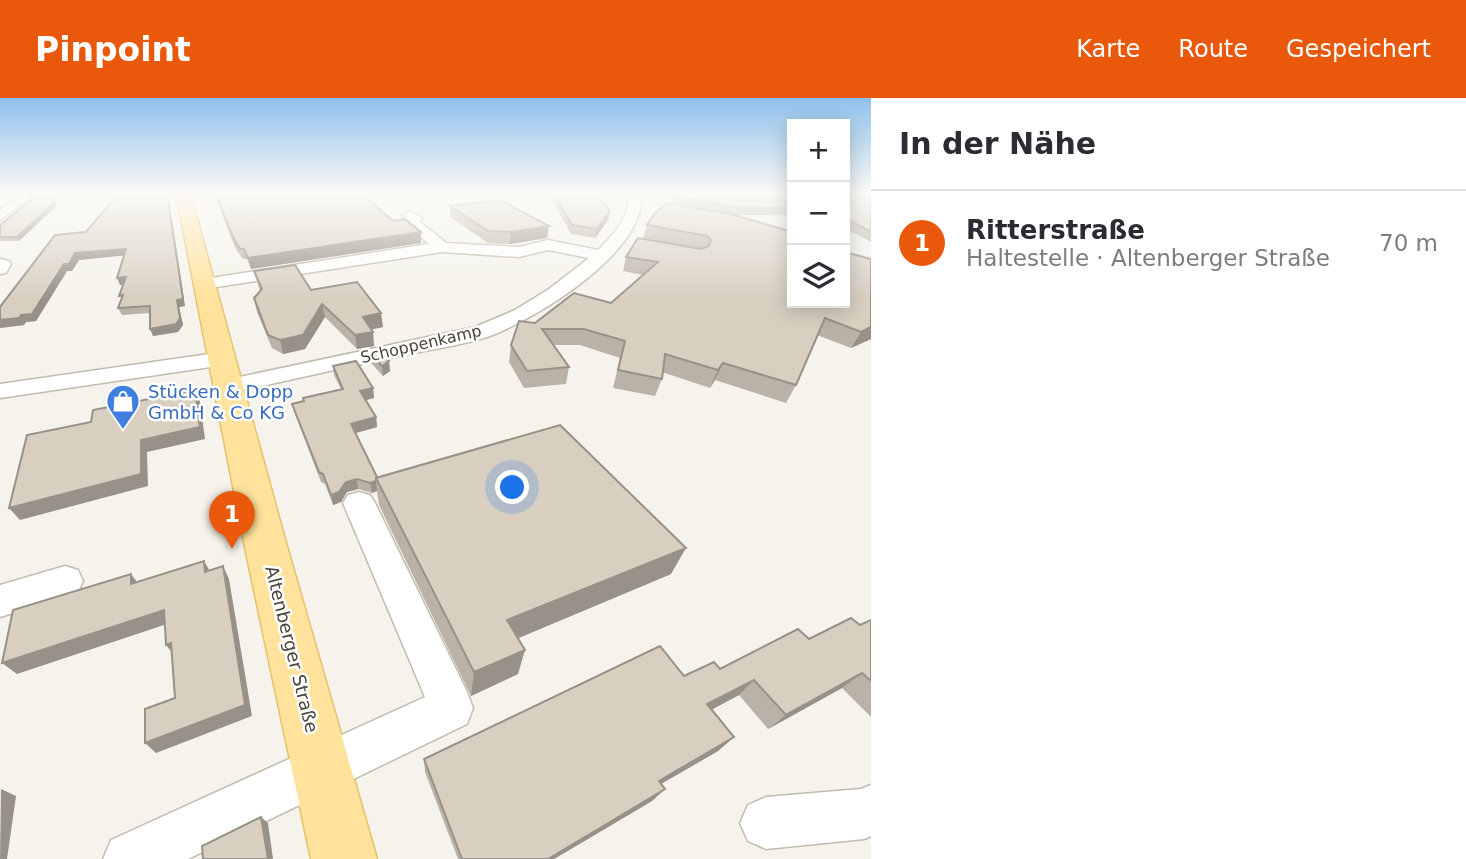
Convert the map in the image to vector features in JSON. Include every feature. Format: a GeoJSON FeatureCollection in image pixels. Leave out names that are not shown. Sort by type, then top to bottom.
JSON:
{"type":"FeatureCollection","features":[{"type":"Feature","properties":{"kind":"main road","name":"Altenberger Straße"},"geometry":{"type":"LineString","coordinates":[[191,229],[265,543],[344,859]]}},
{"type":"Feature","properties":{"kind":"street"},"geometry":{"type":"LineString","coordinates":[[419,229],[442,247]]}},
{"type":"Feature","properties":{"kind":"street","name":"Schoppenkamp"},"geometry":{"type":"LineString","coordinates":[[0,391],[227,373],[481,332],[522,314],[555,293],[615,247],[626,229]]}},
{"type":"Feature","properties":{"kind":"street"},"geometry":{"type":"LineString","coordinates":[[204,284],[442,247],[519,252],[548,245],[615,247]]}},
{"type":"Feature","properties":{"kind":"street"},"geometry":{"type":"LineString","coordinates":[[130,859],[322,766],[451,708],[359,503]]}},
{"type":"Feature","properties":{"kind":"street"},"geometry":{"type":"LineString","coordinates":[[0,601],[65,581]]}},
{"type":"Feature","properties":{"kind":"street"},"geometry":{"type":"LineString","coordinates":[[766,823],[864,814],[871,810]]}},
{"type":"Feature","properties":{"kind":"building"},"geometry":{"type":"Polygon","coordinates":[[[0,229],[26,229],[17,237],[0,237],[0,229]]]}},
{"type":"Feature","properties":{"kind":"building"},"geometry":{"type":"Polygon","coordinates":[[[89,229],[172,229],[183,299],[177,300],[180,318],[176,324],[150,329],[150,306],[118,308],[126,277],[117,278],[126,249],[75,253],[69,264],[64,264],[32,314],[0,320],[0,307],[55,235],[86,232],[89,229]]]}},
{"type":"Feature","properties":{"kind":"building"},"geometry":{"type":"Polygon","coordinates":[[[230,229],[417,229],[421,232],[248,258],[230,229]]]}},
{"type":"Feature","properties":{"kind":"building"},"geometry":{"type":"Polygon","coordinates":[[[484,229],[533,229],[511,232],[484,229]]]}},
{"type":"Feature","properties":{"kind":"building"},"geometry":{"type":"Polygon","coordinates":[[[666,229],[787,231],[787,308],[850,308],[850,253],[871,259],[871,327],[861,332],[825,318],[796,385],[723,363],[718,370],[665,354],[662,379],[618,370],[625,341],[584,329],[542,329],[569,367],[527,371],[511,345],[519,321],[535,323],[574,293],[611,303],[658,262],[626,257],[638,238],[701,249],[709,246],[711,240],[707,236],[666,229]]]}},
{"type":"Feature","properties":{"kind":"building"},"geometry":{"type":"Polygon","coordinates":[[[295,265],[311,290],[357,282],[381,313],[363,317],[373,332],[355,335],[322,304],[303,335],[280,340],[268,335],[254,298],[262,289],[254,271],[295,265]]]}},
{"type":"Feature","properties":{"kind":"building"},"geometry":{"type":"Polygon","coordinates":[[[383,352],[389,361],[382,366],[371,354],[383,352]]]}},
{"type":"Feature","properties":{"kind":"building"},"geometry":{"type":"Polygon","coordinates":[[[356,361],[373,388],[360,391],[376,417],[351,424],[377,477],[376,481],[370,483],[357,479],[346,482],[339,492],[331,495],[292,404],[304,401],[303,398],[343,389],[333,366],[356,361]]]}},
{"type":"Feature","properties":{"kind":"building"},"geometry":{"type":"Polygon","coordinates":[[[195,390],[200,427],[141,440],[141,474],[9,508],[27,435],[91,422],[93,410],[195,390]]]}},
{"type":"Feature","properties":{"kind":"building"},"geometry":{"type":"Polygon","coordinates":[[[560,425],[686,548],[507,620],[525,650],[474,672],[376,478],[560,425]]]}},
{"type":"Feature","properties":{"kind":"building"},"geometry":{"type":"Polygon","coordinates":[[[204,561],[205,572],[223,566],[245,705],[145,743],[145,709],[175,698],[171,643],[166,645],[164,610],[2,663],[13,610],[131,574],[131,584],[204,561]]]}},
{"type":"Feature","properties":{"kind":"building"},"geometry":{"type":"Polygon","coordinates":[[[851,618],[860,625],[871,620],[871,681],[862,673],[786,715],[754,680],[707,704],[734,737],[659,781],[665,789],[548,859],[462,859],[424,759],[660,646],[684,676],[714,662],[720,669],[798,629],[809,639],[851,618]]]}},
{"type":"Feature","properties":{"kind":"building"},"geometry":{"type":"Polygon","coordinates":[[[261,817],[268,859],[203,859],[202,846],[261,817]]]}},
{"type":"Feature","properties":{"kind":"place","name":"Stücken & Dopp GmbH & Co KG"},"geometry":{"type":"Point","coordinates":[123,431]}},
{"type":"Feature","properties":{"kind":"place","name":"Ritterstraße"},"geometry":{"type":"Point","coordinates":[232,549]}}]}
